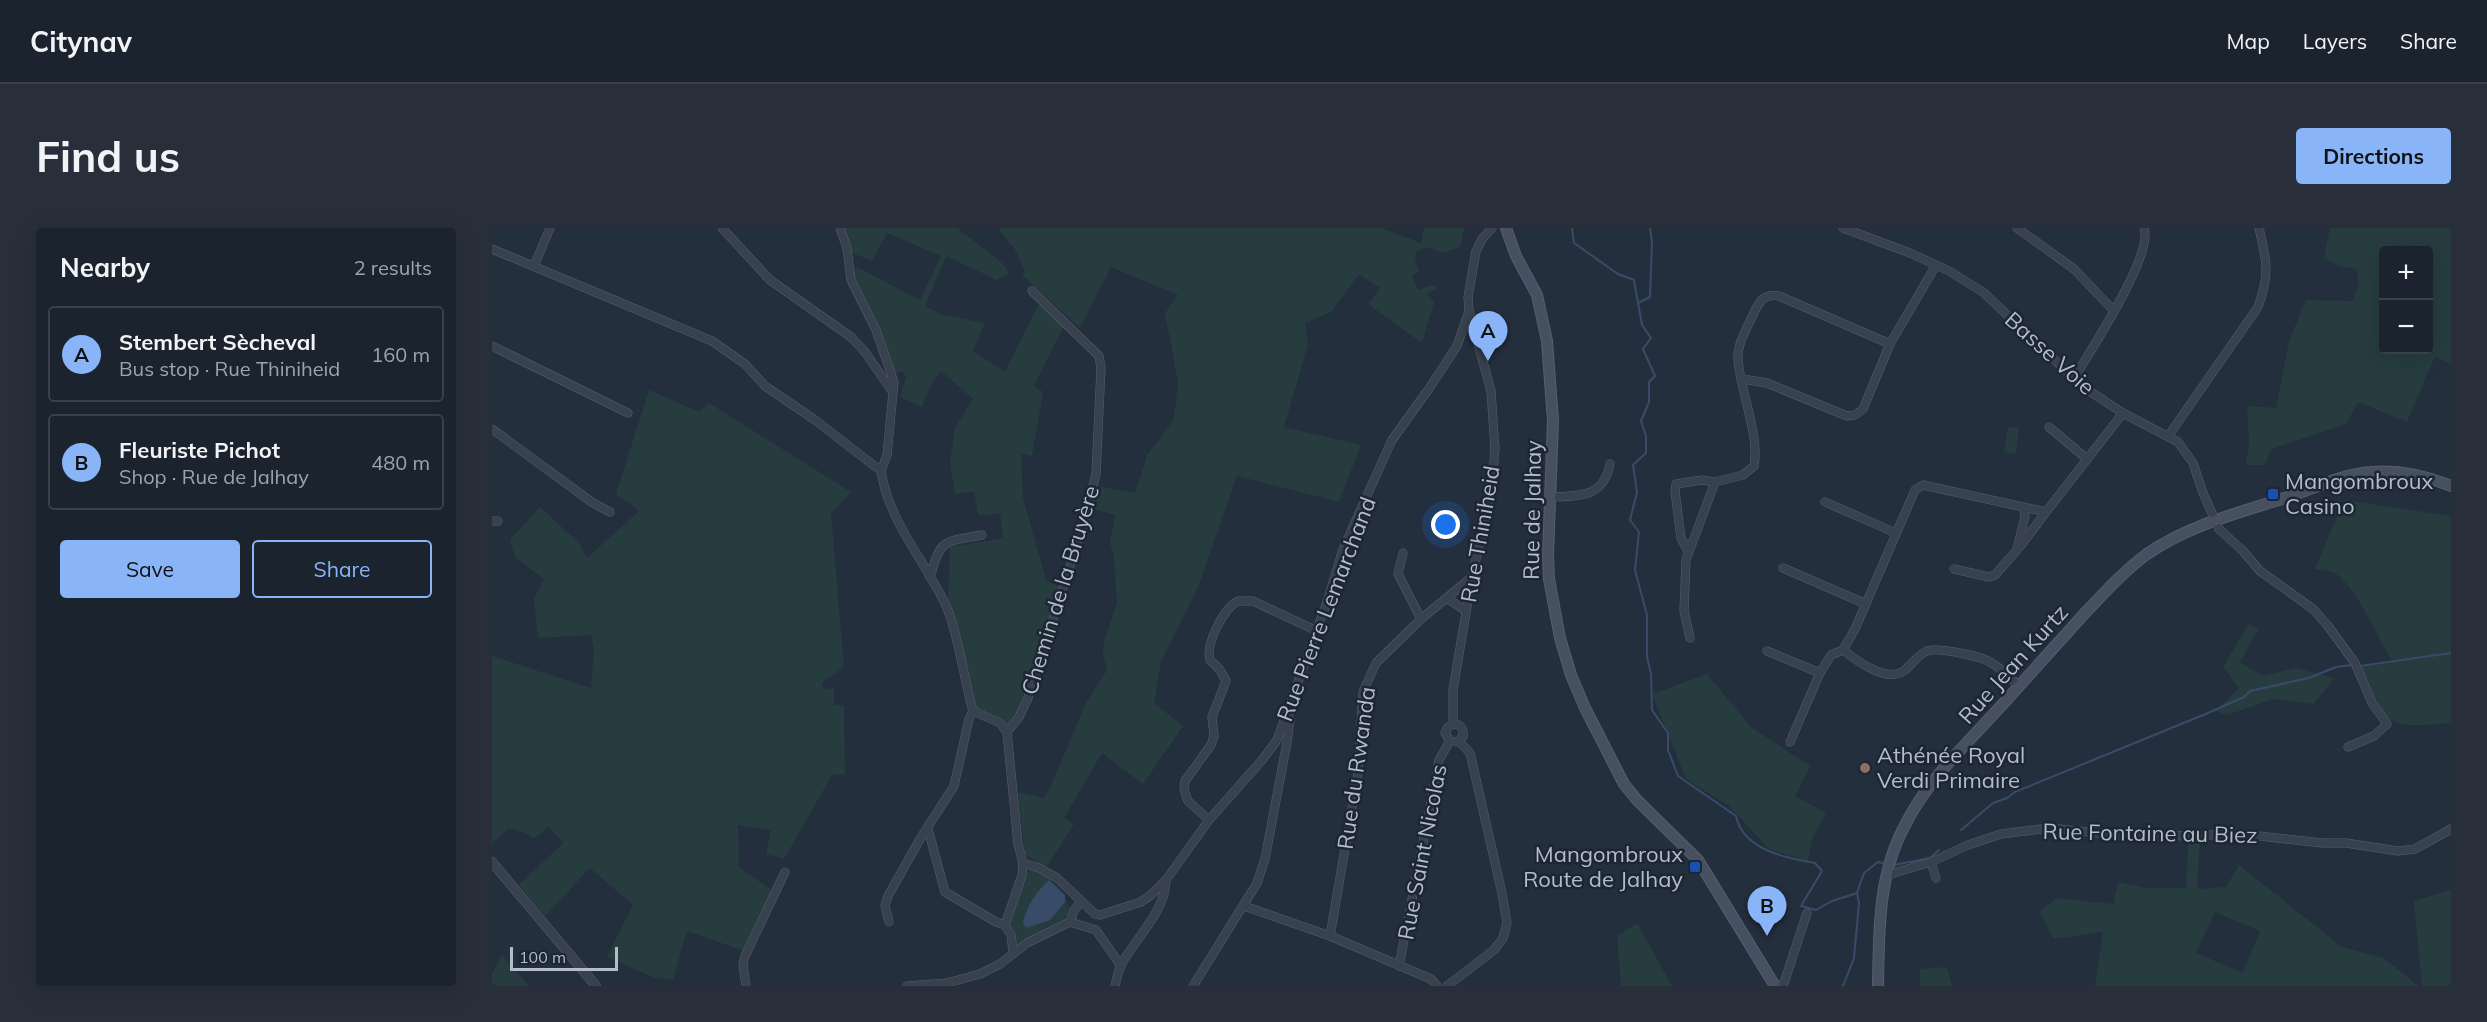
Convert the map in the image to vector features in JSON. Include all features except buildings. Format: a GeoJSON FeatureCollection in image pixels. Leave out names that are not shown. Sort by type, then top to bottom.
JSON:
{"type":"FeatureCollection","features":[{"type":"Feature","properties":{"kind":"main road","name":"Rue de Jalhay"},"geometry":{"type":"LineString","coordinates":[[1506,228],[1516,256],[1537,295],[1544,322],[1552,399],[1552,497],[1548,555],[1553,609],[1564,652],[1585,708],[1624,784],[1651,815],[1698,860],[1775,986]]}},
{"type":"Feature","properties":{"kind":"main road","name":"Rue Jean Kurtz"},"geometry":{"type":"LineString","coordinates":[[1878,986],[1881,899],[1900,834],[1918,803],[1936,778],[2019,686],[2133,565],[2167,543],[2214,522],[2342,477],[2371,472],[2397,472],[2418,475],[2451,486]]}},
{"type":"Feature","properties":{"kind":"street"},"geometry":{"type":"LineString","coordinates":[[534,266],[550,228]]}},
{"type":"Feature","properties":{"kind":"street"},"geometry":{"type":"LineString","coordinates":[[722,228],[770,280],[851,337],[865,352],[892,391]]}},
{"type":"Feature","properties":{"kind":"street"},"geometry":{"type":"LineString","coordinates":[[840,228],[847,248],[851,280],[876,330],[894,382],[887,455],[881,471],[884,489],[895,516],[948,611],[973,711],[969,719],[954,786],[888,896],[885,906],[889,922]]}},
{"type":"Feature","properties":{"kind":"street","name":"Rue Pierre Lemarchand"},"geometry":{"type":"LineString","coordinates":[[1081,902],[1095,914],[1108,913],[1141,902],[1166,880],[1209,820],[1263,759],[1276,740],[1288,714],[1343,549],[1392,440],[1457,346],[1469,311],[1468,297],[1476,251],[1482,239],[1492,228]]}},
{"type":"Feature","properties":{"kind":"street","name":"Basse Voie"},"geometry":{"type":"LineString","coordinates":[[1843,228],[1936,265],[1991,299],[2073,380],[2123,413],[2169,435],[2178,442],[2193,463],[2214,522]]}},
{"type":"Feature","properties":{"kind":"street"},"geometry":{"type":"LineString","coordinates":[[2017,228],[2074,269],[2114,311]]}},
{"type":"Feature","properties":{"kind":"street"},"geometry":{"type":"LineString","coordinates":[[2073,380],[2114,311],[2143,250],[2146,240],[2144,228]]}},
{"type":"Feature","properties":{"kind":"street"},"geometry":{"type":"LineString","coordinates":[[2169,435],[2258,308],[2266,285],[2267,268],[2259,228]]}},
{"type":"Feature","properties":{"kind":"street"},"geometry":{"type":"LineString","coordinates":[[492,249],[636,311],[689,331],[732,353],[765,386],[815,420],[881,471]]}},
{"type":"Feature","properties":{"kind":"street"},"geometry":{"type":"LineString","coordinates":[[1742,379],[1767,383],[1847,416],[1856,415],[1863,409],[1890,344],[1936,265]]}},
{"type":"Feature","properties":{"kind":"street","name":"Chemin de la Bruyère"},"geometry":{"type":"LineString","coordinates":[[1007,732],[1024,708],[1048,642],[1060,594],[1084,519],[1097,464],[1095,447],[1101,368],[1099,356],[1032,291]]}},
{"type":"Feature","properties":{"kind":"street"},"geometry":{"type":"LineString","coordinates":[[1688,551],[1681,538],[1674,491],[1676,484],[1702,480],[1715,482],[1743,475],[1754,466],[1754,446],[1738,358],[1742,340],[1760,299],[1771,294],[1890,344]]}},
{"type":"Feature","properties":{"kind":"street","name":"Rue Thiniheid"},"geometry":{"type":"LineString","coordinates":[[1453,724],[1453,690],[1472,577],[1492,486],[1495,449],[1493,402],[1469,311]]}},
{"type":"Feature","properties":{"kind":"street"},"geometry":{"type":"LineString","coordinates":[[492,346],[628,412]]}},
{"type":"Feature","properties":{"kind":"street"},"geometry":{"type":"LineString","coordinates":[[1954,569],[1989,576],[1995,575],[2123,413]]}},
{"type":"Feature","properties":{"kind":"street"},"geometry":{"type":"LineString","coordinates":[[2049,427],[2087,459]]}},
{"type":"Feature","properties":{"kind":"street"},"geometry":{"type":"LineString","coordinates":[[492,429],[593,503],[610,512]]}},
{"type":"Feature","properties":{"kind":"street"},"geometry":{"type":"LineString","coordinates":[[1552,497],[1580,495],[1598,489],[1605,482],[1610,464]]}},
{"type":"Feature","properties":{"kind":"street"},"geometry":{"type":"LineString","coordinates":[[1690,638],[1684,596],[1684,574],[1688,551],[1715,482]]}},
{"type":"Feature","properties":{"kind":"street"},"geometry":{"type":"LineString","coordinates":[[1790,742],[1820,673],[1831,655],[1843,650],[1866,604],[1915,490],[1923,485],[2046,512]]}},
{"type":"Feature","properties":{"kind":"street"},"geometry":{"type":"LineString","coordinates":[[1826,502],[1896,533]]}},
{"type":"Feature","properties":{"kind":"street"},"geometry":{"type":"LineString","coordinates":[[2017,550],[2025,516],[2024,509]]}},
{"type":"Feature","properties":{"kind":"street"},"geometry":{"type":"LineString","coordinates":[[2214,522],[2260,571],[2313,609],[2355,663],[2372,703],[2387,724],[2374,736],[2348,747]]}},
{"type":"Feature","properties":{"kind":"street"},"geometry":{"type":"LineString","coordinates":[[930,578],[936,553],[944,543],[982,535]]}},
{"type":"Feature","properties":{"kind":"street"},"geometry":{"type":"LineString","coordinates":[[1403,554],[1398,574],[1421,619]]}},
{"type":"Feature","properties":{"kind":"street"},"geometry":{"type":"LineString","coordinates":[[1783,568],[1866,604]]}},
{"type":"Feature","properties":{"kind":"street","name":"Rue du Rwanda"},"geometry":{"type":"LineString","coordinates":[[1330,936],[1359,773],[1363,692],[1376,663],[1421,619],[1472,577]]}},
{"type":"Feature","properties":{"kind":"street"},"geometry":{"type":"LineString","coordinates":[[1447,598],[1466,611]]}},
{"type":"Feature","properties":{"kind":"street"},"geometry":{"type":"LineString","coordinates":[[1209,820],[1188,801],[1184,789],[1185,781],[1211,745],[1214,736],[1212,717],[1226,681],[1220,670],[1210,660],[1209,646],[1227,610],[1238,601],[1253,601],[1317,631]]}},
{"type":"Feature","properties":{"kind":"street"},"geometry":{"type":"LineString","coordinates":[[1843,650],[1856,661],[1877,671],[1895,674],[1903,672],[1927,651],[1936,650],[1983,658],[1993,663],[2019,686]]}},
{"type":"Feature","properties":{"kind":"street"},"geometry":{"type":"LineString","coordinates":[[1767,651],[1820,673]]}},
{"type":"Feature","properties":{"kind":"street"},"geometry":{"type":"LineString","coordinates":[[973,711],[1000,723],[1007,732],[1018,844],[1023,863],[1022,874],[1005,925]]}},
{"type":"Feature","properties":{"kind":"street"},"geometry":{"type":"LineString","coordinates":[[1193,986],[1257,883],[1265,858],[1287,742],[1290,720],[1288,714]]}},
{"type":"Feature","properties":{"kind":"street","name":"Rue Thiniheid"},"geometry":{"type":"LineString","coordinates":[[1447,986],[1494,950],[1503,938],[1507,923],[1470,753],[1460,741],[1463,730],[1459,725],[1453,724],[1446,729],[1446,736],[1450,741]]}},
{"type":"Feature","properties":{"kind":"street"},"geometry":{"type":"LineString","coordinates":[[1450,741],[1460,741]]}},
{"type":"Feature","properties":{"kind":"street","name":"Rue Saint Nicolas"},"geometry":{"type":"LineString","coordinates":[[1399,966],[1439,760],[1450,741]]}},
{"type":"Feature","properties":{"kind":"street","name":"Rue Fontaine au Biez"},"geometry":{"type":"LineString","coordinates":[[1887,875],[1931,862],[1968,845],[2001,834],[2049,828],[2139,837],[2241,834],[2322,843],[2346,843],[2398,851],[2415,849],[2451,829]]}},
{"type":"Feature","properties":{"kind":"street"},"geometry":{"type":"LineString","coordinates":[[928,829],[942,888],[951,896],[1005,925],[1011,935],[1013,952]]}},
{"type":"Feature","properties":{"kind":"street"},"geometry":{"type":"LineString","coordinates":[[492,862],[596,986]]}},
{"type":"Feature","properties":{"kind":"street"},"geometry":{"type":"LineString","coordinates":[[1931,862],[1936,878]]}},
{"type":"Feature","properties":{"kind":"street"},"geometry":{"type":"LineString","coordinates":[[1023,863],[1039,868],[1057,878],[1081,902],[1074,910],[1070,922]]}},
{"type":"Feature","properties":{"kind":"street"},"geometry":{"type":"LineString","coordinates":[[746,986],[743,964],[745,956],[784,872]]}},
{"type":"Feature","properties":{"kind":"street"},"geometry":{"type":"LineString","coordinates":[[1115,986],[1120,966],[1160,905],[1166,889],[1166,880]]}},
{"type":"Feature","properties":{"kind":"street"},"geometry":{"type":"LineString","coordinates":[[1244,906],[1330,936],[1431,979],[1437,986]]}},
{"type":"Feature","properties":{"kind":"street"},"geometry":{"type":"LineString","coordinates":[[1781,986],[1784,983],[1807,914]]}},
{"type":"Feature","properties":{"kind":"street"},"geometry":{"type":"LineString","coordinates":[[907,986],[949,984],[980,974],[1000,964],[1027,943],[1070,922],[1096,930],[1120,966]]}},
{"type":"Feature","properties":{"kind":"green space"},"geometry":{"type":"Polygon","coordinates":[[[844,228],[957,228],[1002,263],[1009,273],[997,280],[946,256],[925,306],[943,315],[985,323],[973,351],[1005,372],[1039,304],[1064,326],[1034,386],[1043,392],[1032,456],[1021,453],[1023,498],[1046,580],[1061,588],[1027,697],[1009,725],[975,709],[948,602],[950,547],[1003,538],[1000,514],[978,515],[974,491],[955,494],[950,463],[955,427],[973,399],[941,371],[932,383],[922,407],[900,397],[906,377],[903,371],[894,374],[854,276],[853,269],[857,267],[920,300],[941,256],[887,233],[872,261],[850,252],[844,228]]]}},
{"type":"Feature","properties":{"kind":"green space"},"geometry":{"type":"Polygon","coordinates":[[[998,228],[1381,228],[1421,243],[1424,228],[1464,228],[1460,247],[1443,253],[1427,247],[1416,252],[1415,258],[1419,272],[1412,275],[1418,290],[1432,285],[1437,288],[1427,295],[1434,302],[1422,343],[1368,304],[1380,288],[1359,274],[1331,312],[1305,323],[1308,344],[1284,427],[1361,445],[1339,502],[1237,476],[1198,587],[1161,661],[1154,703],[1183,726],[1143,784],[1102,753],[1064,818],[1074,824],[1046,868],[1025,854],[1018,792],[1044,798],[1085,705],[1107,670],[1103,654],[1104,641],[1117,603],[1114,555],[1110,543],[1115,515],[1092,508],[1097,486],[1135,493],[1147,455],[1174,419],[1178,382],[1165,313],[1178,295],[1111,267],[1080,328],[1022,275],[1025,272],[1016,251],[998,228]]]}},
{"type":"Feature","properties":{"kind":"green space"},"geometry":{"type":"Polygon","coordinates":[[[2330,228],[2451,228],[2451,364],[2435,357],[2407,422],[2358,402],[2346,424],[2272,449],[2264,465],[2246,465],[2249,444],[2247,406],[2276,408],[2289,341],[2306,300],[2353,301],[2358,285],[2357,269],[2338,266],[2324,258],[2330,228]]]}},
{"type":"Feature","properties":{"kind":"green space"},"geometry":{"type":"Polygon","coordinates":[[[649,390],[699,412],[709,403],[851,492],[831,514],[844,667],[822,683],[823,689],[834,688],[834,705],[844,705],[845,774],[832,775],[784,859],[766,854],[771,830],[738,825],[739,867],[773,891],[744,951],[687,931],[673,979],[655,978],[607,957],[633,905],[590,868],[545,916],[519,885],[563,843],[549,827],[533,839],[526,833],[509,828],[492,843],[492,656],[591,688],[594,649],[591,635],[538,638],[534,599],[544,579],[515,557],[510,540],[540,507],[579,543],[587,558],[639,511],[616,494],[649,390]]]}},
{"type":"Feature","properties":{"kind":"green space"},"geometry":{"type":"Polygon","coordinates":[[[2008,427],[2019,428],[2016,454],[2004,452],[2008,427]]]}},
{"type":"Feature","properties":{"kind":"green space"},"geometry":{"type":"Polygon","coordinates":[[[2344,500],[2451,516],[2451,723],[2413,725],[2400,723],[2390,719],[2382,712],[2375,701],[2360,666],[2393,663],[2363,607],[2349,587],[2336,574],[2315,569],[2344,500]]]}},
{"type":"Feature","properties":{"kind":"green space"},"geometry":{"type":"Polygon","coordinates":[[[2248,625],[2259,628],[2240,662],[2263,676],[2295,668],[2334,678],[2314,704],[2274,699],[2227,715],[2215,711],[2239,688],[2223,667],[2248,625]]]}},
{"type":"Feature","properties":{"kind":"green space"},"geometry":{"type":"Polygon","coordinates":[[[1707,674],[1752,728],[1810,766],[1795,796],[1826,813],[1812,839],[1808,861],[1769,849],[1729,806],[1686,779],[1652,694],[1707,674]]]}},
{"type":"Feature","properties":{"kind":"green space"},"geometry":{"type":"Polygon","coordinates":[[[2200,843],[2197,889],[2226,887],[2239,865],[2342,947],[2384,958],[2418,986],[2095,986],[2103,932],[2054,939],[2039,912],[2057,898],[2113,904],[2118,882],[2146,888],[2186,888],[2188,844],[2200,843]],[[2215,912],[2196,953],[2243,973],[2260,931],[2215,912]]]}},
{"type":"Feature","properties":{"kind":"green space"},"geometry":{"type":"Polygon","coordinates":[[[1031,868],[1055,884],[1064,896],[1069,910],[1065,920],[1057,926],[1015,945],[1009,923],[1026,874],[1031,868]]]}},
{"type":"Feature","properties":{"kind":"green space"},"geometry":{"type":"Polygon","coordinates":[[[2451,890],[2451,986],[2422,986],[2414,901],[2451,890]]]}},
{"type":"Feature","properties":{"kind":"green space"},"geometry":{"type":"Polygon","coordinates":[[[1637,923],[1672,986],[1621,986],[1617,936],[1637,923]]]}},
{"type":"Feature","properties":{"kind":"green space"},"geometry":{"type":"Polygon","coordinates":[[[502,955],[529,986],[492,986],[492,973],[502,955]]]}},
{"type":"Feature","properties":{"kind":"green space"},"geometry":{"type":"Polygon","coordinates":[[[1947,967],[1952,986],[1920,986],[1920,969],[1947,967]]]}},
{"type":"Feature","properties":{"kind":"water"},"geometry":{"type":"Polygon","coordinates":[[[1049,880],[1065,895],[1065,902],[1050,920],[1026,928],[1023,923],[1030,904],[1049,880]]]}},
{"type":"Feature","properties":{"kind":"waterway"},"geometry":{"type":"LineString","coordinates":[[1572,228],[1574,243],[1618,274],[1634,280],[1638,303]]}},
{"type":"Feature","properties":{"kind":"waterway"},"geometry":{"type":"LineString","coordinates":[[1650,228],[1652,242],[1650,297],[1638,303],[1642,325],[1651,338],[1643,349],[1655,376],[1649,382],[1649,402],[1641,421],[1646,436],[1646,453],[1633,465],[1637,492],[1630,520],[1639,532],[1635,570],[1647,615],[1647,657],[1651,674],[1652,710],[1668,733],[1668,750],[1678,776],[1736,816],[1740,828],[1756,844],[1779,855],[1815,863],[1822,871],[1801,906],[1816,910],[1832,901],[1857,893]]}},
{"type":"Feature","properties":{"kind":"waterway"},"geometry":{"type":"LineString","coordinates":[[2360,666],[2451,653]]}},
{"type":"Feature","properties":{"kind":"waterway"},"geometry":{"type":"LineString","coordinates":[[1961,830],[1993,803],[2015,792],[2208,713],[2244,697],[2250,691],[2309,678],[2336,667],[2352,665]]}},
{"type":"Feature","properties":{"kind":"waterway"},"geometry":{"type":"LineString","coordinates":[[1894,865],[1930,858],[1939,850]]}},
{"type":"Feature","properties":{"kind":"waterway"},"geometry":{"type":"LineString","coordinates":[[1843,986],[1854,958],[1859,903],[1857,893],[1864,873],[1878,862],[1883,863]]}},
{"type":"Feature","properties":{"kind":"place","name":"Stembert Sècheval"},"geometry":{"type":"Point","coordinates":[1488,361]}},
{"type":"Feature","properties":{"kind":"place","name":"Mangombroux Casino"},"geometry":{"type":"Point","coordinates":[2273,494]}},
{"type":"Feature","properties":{"kind":"place","name":"Athénée Royal Verdi Primaire"},"geometry":{"type":"Point","coordinates":[1865,768]}},
{"type":"Feature","properties":{"kind":"place","name":"Mangombroux Route de Jalhay"},"geometry":{"type":"Point","coordinates":[1695,867]}},
{"type":"Feature","properties":{"kind":"place","name":"Fleuriste Pichot"},"geometry":{"type":"Point","coordinates":[1767,936]}}]}
